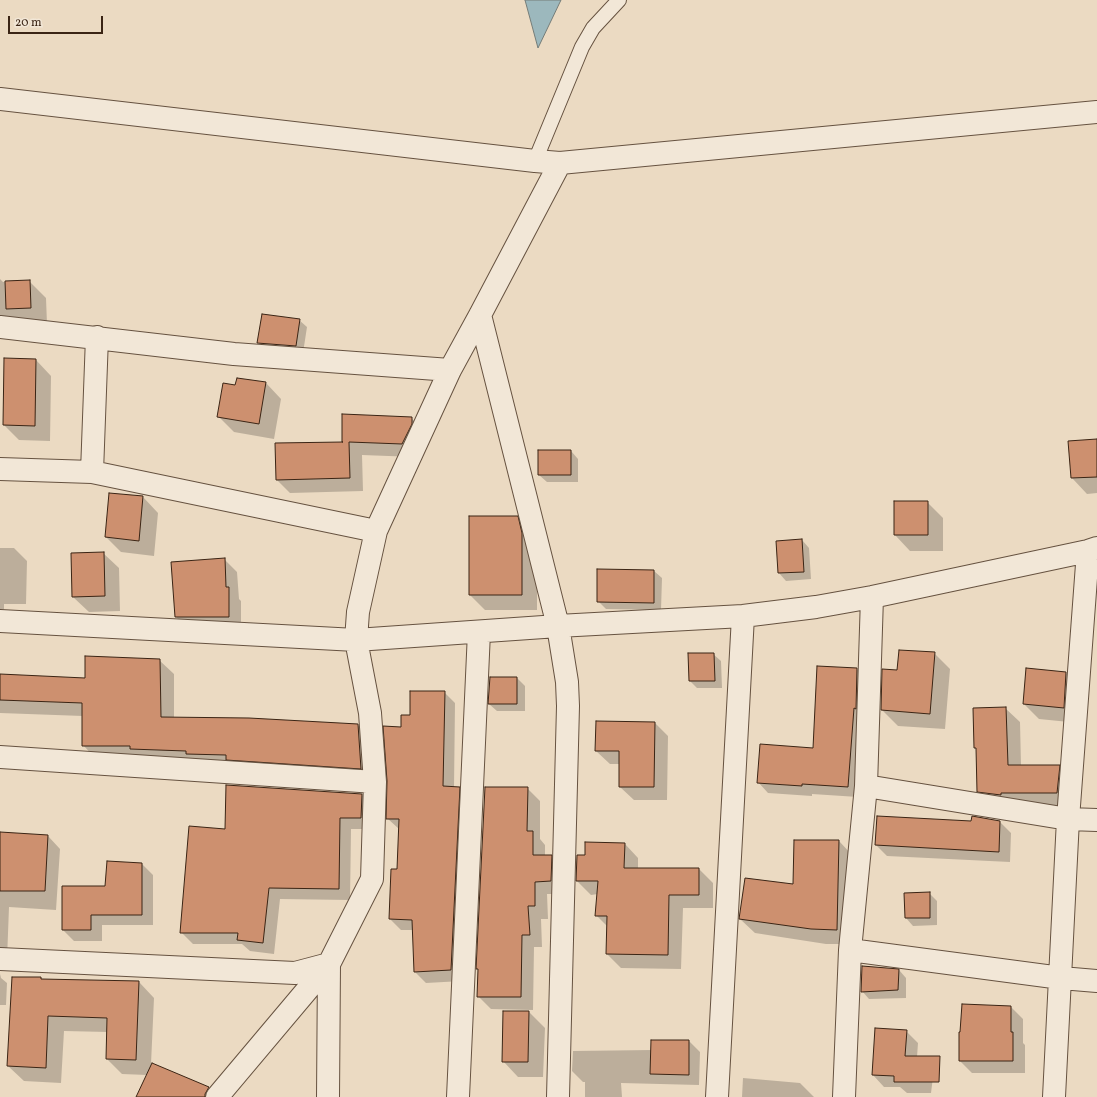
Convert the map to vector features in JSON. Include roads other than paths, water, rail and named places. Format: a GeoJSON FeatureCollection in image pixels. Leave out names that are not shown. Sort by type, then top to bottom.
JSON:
{"type":"FeatureCollection","features":[{"type":"Feature","properties":{"kind":"street"},"geometry":{"type":"LineString","coordinates":[[0,99],[535,162],[560,163],[1097,112]]}},
{"type":"Feature","properties":{"kind":"street"},"geometry":{"type":"LineString","coordinates":[[217,1097],[329,964],[372,879],[375,782],[370,713],[356,640],[358,612],[376,531],[450,370],[560,163]]}},
{"type":"Feature","properties":{"kind":"street"},"geometry":{"type":"LineString","coordinates":[[480,315],[558,626],[567,682],[568,706],[558,1097]]}},
{"type":"Feature","properties":{"kind":"street"},"geometry":{"type":"LineString","coordinates":[[0,327],[234,354],[450,370]]}},
{"type":"Feature","properties":{"kind":"street"},"geometry":{"type":"LineString","coordinates":[[92,472],[97,337]]}},
{"type":"Feature","properties":{"kind":"street"},"geometry":{"type":"LineString","coordinates":[[0,469],[92,472],[376,531]]}},
{"type":"Feature","properties":{"kind":"street"},"geometry":{"type":"LineString","coordinates":[[0,621],[356,640],[558,626],[743,616],[816,607],[872,597],[1092,550],[1068,819],[1054,1097]]}},
{"type":"Feature","properties":{"kind":"street"},"geometry":{"type":"LineString","coordinates":[[844,1097],[850,950],[866,786],[872,597]]}},
{"type":"Feature","properties":{"kind":"street"},"geometry":{"type":"LineString","coordinates":[[717,1097],[743,616]]}},
{"type":"Feature","properties":{"kind":"street"},"geometry":{"type":"LineString","coordinates":[[458,1097],[479,632]]}},
{"type":"Feature","properties":{"kind":"street"},"geometry":{"type":"LineString","coordinates":[[0,757],[375,782]]}},
{"type":"Feature","properties":{"kind":"street"},"geometry":{"type":"LineString","coordinates":[[866,786],[1068,819],[1097,820]]}},
{"type":"Feature","properties":{"kind":"street"},"geometry":{"type":"LineString","coordinates":[[850,950],[1061,978],[1097,981]]}},
{"type":"Feature","properties":{"kind":"street"},"geometry":{"type":"LineString","coordinates":[[0,958],[295,973],[329,964]]}},
{"type":"Feature","properties":{"kind":"street"},"geometry":{"type":"LineString","coordinates":[[328,1097],[329,964]]}},
{"type":"Feature","properties":{"kind":"lane"},"geometry":{"type":"LineString","coordinates":[[535,162],[582,47],[593,28],[619,0]]}},
{"type":"Feature","properties":{"kind":"water"},"geometry":{"type":"Polygon","coordinates":[[[525,0],[561,0],[538,48],[525,0]]]}}]}
